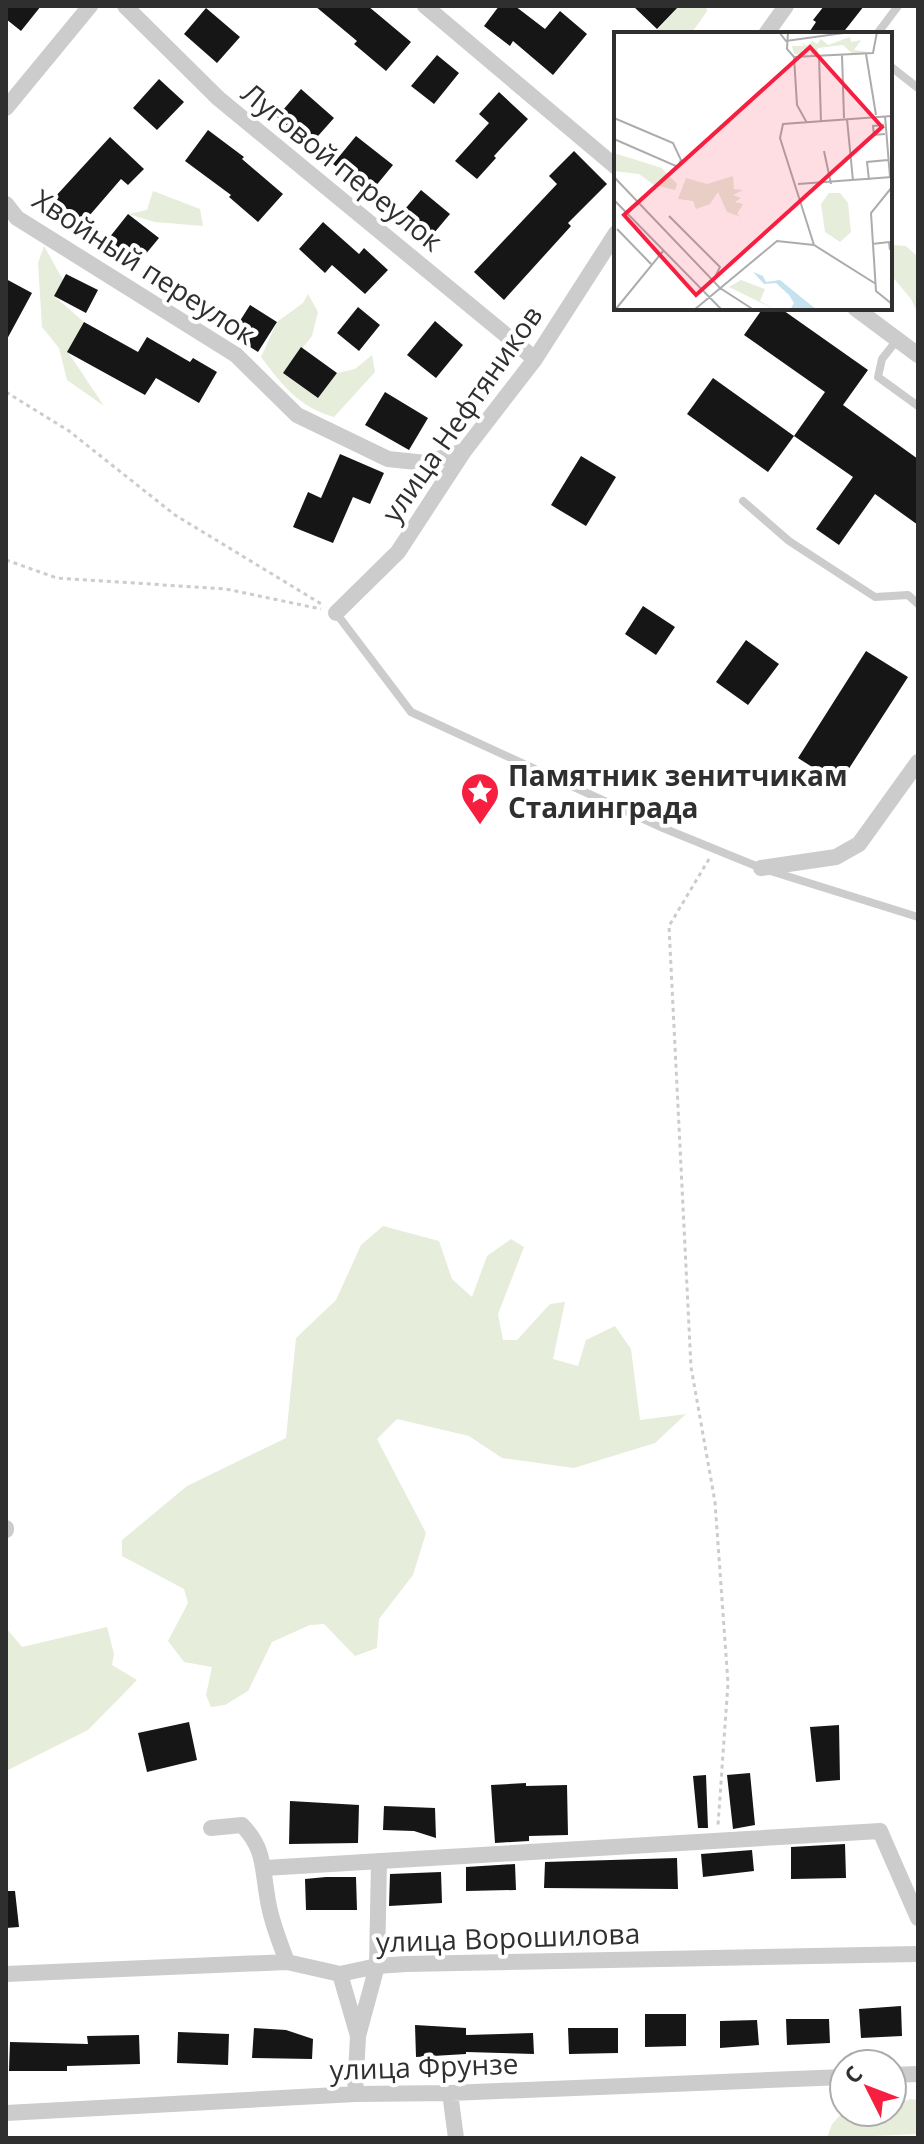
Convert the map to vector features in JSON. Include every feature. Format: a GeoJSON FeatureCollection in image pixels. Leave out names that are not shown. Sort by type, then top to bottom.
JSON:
{"type":"FeatureCollection","features":[{"type":"Feature","properties":{"kind":"street"},"geometry":{"type":"LineString","coordinates":[[6,108],[90,6]]}},
{"type":"Feature","properties":{"kind":"street","name":"Луговой переулок"},"geometry":{"type":"LineString","coordinates":[[125,6],[218,98],[535,359]]}},
{"type":"Feature","properties":{"kind":"street"},"geometry":{"type":"LineString","coordinates":[[425,6],[614,165]]}},
{"type":"Feature","properties":{"kind":"street"},"geometry":{"type":"LineString","coordinates":[[767,32],[786,6]]}},
{"type":"Feature","properties":{"kind":"street","name":"Хвойный переулок"},"geometry":{"type":"LineString","coordinates":[[6,204],[17,218],[236,355],[297,415],[388,459],[426,463],[464,451]]}},
{"type":"Feature","properties":{"kind":"street","name":"улица Нефтяников"},"geometry":{"type":"LineString","coordinates":[[336,613],[398,552],[464,451],[535,359],[614,236]]}},
{"type":"Feature","properties":{"kind":"street"},"geometry":{"type":"LineString","coordinates":[[858,310],[918,355]]}},
{"type":"Feature","properties":{"kind":"street"},"geometry":{"type":"LineString","coordinates":[[761,868],[836,857],[859,844],[918,762]]}},
{"type":"Feature","properties":{"kind":"street"},"geometry":{"type":"LineString","coordinates":[[211,1828],[242,1825],[255,1838],[265,1868],[266,1894],[287,1962]]}},
{"type":"Feature","properties":{"kind":"street"},"geometry":{"type":"LineString","coordinates":[[265,1868],[880,1831],[918,1918]]}},
{"type":"Feature","properties":{"kind":"street"},"geometry":{"type":"LineString","coordinates":[[355,2094],[358,2036],[377,1966],[379,1861]]}},
{"type":"Feature","properties":{"kind":"street","name":"улица Ворошилова"},"geometry":{"type":"LineString","coordinates":[[6,1974],[287,1962],[340,1974],[377,1966],[918,1954]]}},
{"type":"Feature","properties":{"kind":"street"},"geometry":{"type":"LineString","coordinates":[[340,1974],[358,2036]]}},
{"type":"Feature","properties":{"kind":"street","name":"улица Фрунзе"},"geometry":{"type":"LineString","coordinates":[[6,2113],[355,2094],[828,2078]]}},
{"type":"Feature","properties":{"kind":"street"},"geometry":{"type":"LineString","coordinates":[[450,2093],[456,2138]]}},
{"type":"Feature","properties":{"kind":"lane"},"geometry":{"type":"LineString","coordinates":[[878,32],[898,6]]}},
{"type":"Feature","properties":{"kind":"lane"},"geometry":{"type":"LineString","coordinates":[[892,68],[918,88]]}},
{"type":"Feature","properties":{"kind":"lane"},"geometry":{"type":"LineString","coordinates":[[898,339],[882,359],[878,377],[918,406]]}},
{"type":"Feature","properties":{"kind":"lane"},"geometry":{"type":"LineString","coordinates":[[743,501],[789,541],[875,597],[908,595],[918,604]]}},
{"type":"Feature","properties":{"kind":"lane"},"geometry":{"type":"LineString","coordinates":[[336,613],[411,712],[663,828],[761,868],[918,917]]}},
{"type":"Feature","properties":{"kind":"path"},"geometry":{"type":"LineString","coordinates":[[6,392],[69,431],[175,515],[336,613]]}},
{"type":"Feature","properties":{"kind":"path"},"geometry":{"type":"LineString","coordinates":[[6,560],[57,578],[226,589],[336,613]]}},
{"type":"Feature","properties":{"kind":"path"},"geometry":{"type":"LineString","coordinates":[[715,849],[669,926],[691,1367],[715,1502],[728,1683],[717,1841]]}},
{"type":"Feature","properties":{"kind":"green space"},"geometry":{"type":"Polygon","coordinates":[[[679,6],[706,6],[707,11],[692,32],[656,32],[679,6]]]}},
{"type":"Feature","properties":{"kind":"green space"},"geometry":{"type":"Polygon","coordinates":[[[153,191],[200,209],[203,226],[155,222],[128,214],[147,210],[153,191]]]}},
{"type":"Feature","properties":{"kind":"green space"},"geometry":{"type":"Polygon","coordinates":[[[892,240],[894,245],[906,246],[918,257],[918,314],[911,299],[892,276],[892,240]]]}},
{"type":"Feature","properties":{"kind":"green space"},"geometry":{"type":"Polygon","coordinates":[[[44,246],[63,280],[54,296],[84,322],[68,352],[104,406],[67,380],[59,348],[42,327],[38,263],[44,246]]]}},
{"type":"Feature","properties":{"kind":"green space"},"geometry":{"type":"Polygon","coordinates":[[[308,294],[318,312],[312,336],[283,373],[318,398],[337,373],[355,369],[372,355],[375,372],[334,417],[301,401],[261,357],[277,322],[303,303],[308,294]]]}},
{"type":"Feature","properties":{"kind":"green space"},"geometry":{"type":"Polygon","coordinates":[[[383,1226],[439,1241],[452,1279],[472,1297],[487,1256],[511,1239],[524,1247],[498,1314],[503,1340],[517,1340],[550,1304],[565,1302],[553,1359],[578,1366],[586,1340],[615,1326],[631,1349],[640,1420],[686,1414],[655,1443],[574,1468],[502,1458],[469,1436],[397,1419],[377,1439],[426,1533],[413,1575],[379,1619],[377,1648],[355,1656],[324,1624],[310,1625],[272,1642],[248,1691],[225,1705],[211,1707],[206,1695],[212,1667],[184,1662],[168,1641],[188,1603],[184,1589],[122,1556],[122,1540],[187,1486],[286,1438],[296,1338],[336,1300],[361,1245],[383,1226]]]}},
{"type":"Feature","properties":{"kind":"green space"},"geometry":{"type":"Polygon","coordinates":[[[107,1627],[114,1654],[112,1665],[137,1680],[88,1730],[6,1771],[6,1628],[22,1647],[107,1627]]]}},
{"type":"Feature","properties":{"kind":"green space"},"geometry":{"type":"Polygon","coordinates":[[[908,2100],[918,2100],[918,2134],[827,2138],[831,2128],[908,2128],[908,2100]]]}},
{"type":"Feature","properties":{"kind":"building"},"geometry":{"type":"Polygon","coordinates":[[[6,6],[41,6],[21,31],[6,19],[6,6]]]}},
{"type":"Feature","properties":{"kind":"building"},"geometry":{"type":"Polygon","coordinates":[[[315,6],[368,6],[411,42],[386,71],[354,44],[357,41],[315,6]]]}},
{"type":"Feature","properties":{"kind":"building"},"geometry":{"type":"Polygon","coordinates":[[[499,6],[515,6],[545,29],[560,11],[587,34],[553,75],[513,41],[510,46],[484,26],[499,6]]]}},
{"type":"Feature","properties":{"kind":"building"},"geometry":{"type":"Polygon","coordinates":[[[633,6],[679,6],[657,29],[633,6]]]}},
{"type":"Feature","properties":{"kind":"building"},"geometry":{"type":"Polygon","coordinates":[[[824,6],[864,6],[844,32],[809,32],[816,22],[813,20],[824,6]]]}},
{"type":"Feature","properties":{"kind":"building"},"geometry":{"type":"Polygon","coordinates":[[[206,8],[240,37],[217,63],[184,34],[206,8]]]}},
{"type":"Feature","properties":{"kind":"building"},"geometry":{"type":"Polygon","coordinates":[[[437,55],[459,73],[434,104],[411,86],[437,55]]]}},
{"type":"Feature","properties":{"kind":"building"},"geometry":{"type":"Polygon","coordinates":[[[159,79],[184,102],[157,130],[133,108],[159,79]]]}},
{"type":"Feature","properties":{"kind":"building"},"geometry":{"type":"Polygon","coordinates":[[[301,89],[334,118],[310,145],[277,117],[301,89]]]}},
{"type":"Feature","properties":{"kind":"building"},"geometry":{"type":"Polygon","coordinates":[[[499,92],[528,119],[477,179],[455,161],[489,123],[479,114],[499,92]]]}},
{"type":"Feature","properties":{"kind":"building"},"geometry":{"type":"Polygon","coordinates":[[[208,130],[244,157],[242,159],[283,194],[258,222],[229,197],[231,195],[185,161],[208,130]]]}},
{"type":"Feature","properties":{"kind":"building"},"geometry":{"type":"Polygon","coordinates":[[[356,136],[393,165],[370,193],[333,164],[356,136]]]}},
{"type":"Feature","properties":{"kind":"building"},"geometry":{"type":"Polygon","coordinates":[[[110,137],[144,169],[128,185],[121,179],[83,223],[54,198],[110,137]]]}},
{"type":"Feature","properties":{"kind":"building"},"geometry":{"type":"Polygon","coordinates":[[[574,151],[607,184],[568,223],[571,226],[504,300],[474,272],[557,184],[549,176],[574,151]]]}},
{"type":"Feature","properties":{"kind":"building"},"geometry":{"type":"Polygon","coordinates":[[[421,190],[450,214],[429,239],[400,215],[421,190]]]}},
{"type":"Feature","properties":{"kind":"building"},"geometry":{"type":"Polygon","coordinates":[[[128,214],[159,238],[135,267],[105,243],[128,214]]]}},
{"type":"Feature","properties":{"kind":"building"},"geometry":{"type":"Polygon","coordinates":[[[323,222],[359,254],[364,248],[388,270],[365,294],[332,265],[325,273],[299,249],[323,222]]]}},
{"type":"Feature","properties":{"kind":"building"},"geometry":{"type":"Polygon","coordinates":[[[66,274],[98,290],[86,313],[54,296],[66,274]]]}},
{"type":"Feature","properties":{"kind":"building"},"geometry":{"type":"Polygon","coordinates":[[[6,279],[32,293],[6,341],[6,279]]]}},
{"type":"Feature","properties":{"kind":"building"},"geometry":{"type":"Polygon","coordinates":[[[250,305],[277,322],[258,352],[231,335],[250,305]]]}},
{"type":"Feature","properties":{"kind":"building"},"geometry":{"type":"Polygon","coordinates":[[[358,307],[380,325],[359,351],[337,333],[358,307]]]}},
{"type":"Feature","properties":{"kind":"building"},"geometry":{"type":"Polygon","coordinates":[[[762,310],[783,310],[868,370],[843,405],[918,459],[918,525],[875,494],[839,545],[816,529],[853,477],[794,436],[825,392],[744,335],[762,310]]]}},
{"type":"Feature","properties":{"kind":"building"},"geometry":{"type":"Polygon","coordinates":[[[435,321],[463,345],[436,378],[407,355],[435,321]]]}},
{"type":"Feature","properties":{"kind":"building"},"geometry":{"type":"Polygon","coordinates":[[[84,322],[138,352],[147,337],[190,362],[193,358],[217,372],[199,403],[156,378],[145,395],[67,352],[84,322]]]}},
{"type":"Feature","properties":{"kind":"building"},"geometry":{"type":"Polygon","coordinates":[[[301,347],[337,373],[318,398],[283,373],[301,347]]]}},
{"type":"Feature","properties":{"kind":"building"},"geometry":{"type":"Polygon","coordinates":[[[713,378],[794,436],[768,472],[687,414],[713,378]]]}},
{"type":"Feature","properties":{"kind":"building"},"geometry":{"type":"Polygon","coordinates":[[[385,392],[428,418],[409,450],[365,425],[385,392]]]}},
{"type":"Feature","properties":{"kind":"building"},"geometry":{"type":"Polygon","coordinates":[[[340,454],[384,473],[370,504],[353,497],[333,543],[293,527],[308,492],[321,498],[340,454]]]}},
{"type":"Feature","properties":{"kind":"building"},"geometry":{"type":"Polygon","coordinates":[[[581,456],[616,477],[586,526],[551,505],[581,456]]]}},
{"type":"Feature","properties":{"kind":"building"},"geometry":{"type":"Polygon","coordinates":[[[643,606],[675,627],[656,655],[625,634],[643,606]]]}},
{"type":"Feature","properties":{"kind":"building"},"geometry":{"type":"Polygon","coordinates":[[[746,640],[779,664],[748,705],[716,682],[746,640]]]}},
{"type":"Feature","properties":{"kind":"building"},"geometry":{"type":"Polygon","coordinates":[[[866,651],[908,677],[839,784],[798,758],[866,651]]]}},
{"type":"Feature","properties":{"kind":"building"},"geometry":{"type":"Polygon","coordinates":[[[189,1722],[197,1760],[147,1772],[138,1733],[189,1722]]]}},
{"type":"Feature","properties":{"kind":"building"},"geometry":{"type":"Polygon","coordinates":[[[839,1725],[840,1780],[816,1782],[810,1727],[839,1725]]]}},
{"type":"Feature","properties":{"kind":"building"},"geometry":{"type":"Polygon","coordinates":[[[750,1773],[755,1825],[733,1829],[727,1775],[750,1773]]]}},
{"type":"Feature","properties":{"kind":"building"},"geometry":{"type":"Polygon","coordinates":[[[706,1775],[708,1828],[698,1828],[693,1776],[706,1775]]]}},
{"type":"Feature","properties":{"kind":"building"},"geometry":{"type":"Polygon","coordinates":[[[526,1783],[526,1786],[567,1785],[568,1835],[529,1836],[529,1841],[495,1843],[491,1785],[526,1783]]]}},
{"type":"Feature","properties":{"kind":"building"},"geometry":{"type":"Polygon","coordinates":[[[290,1801],[359,1805],[358,1843],[289,1844],[290,1801]]]}},
{"type":"Feature","properties":{"kind":"building"},"geometry":{"type":"Polygon","coordinates":[[[384,1806],[435,1808],[436,1838],[414,1831],[383,1830],[384,1806]]]}},
{"type":"Feature","properties":{"kind":"building"},"geometry":{"type":"Polygon","coordinates":[[[845,1844],[846,1878],[791,1879],[791,1847],[845,1844]]]}},
{"type":"Feature","properties":{"kind":"building"},"geometry":{"type":"Polygon","coordinates":[[[752,1850],[754,1871],[703,1877],[701,1854],[752,1850]]]}},
{"type":"Feature","properties":{"kind":"building"},"geometry":{"type":"Polygon","coordinates":[[[677,1858],[678,1889],[544,1888],[545,1862],[677,1858]]]}},
{"type":"Feature","properties":{"kind":"building"},"geometry":{"type":"Polygon","coordinates":[[[515,1864],[516,1890],[466,1891],[466,1867],[515,1864]]]}},
{"type":"Feature","properties":{"kind":"building"},"geometry":{"type":"Polygon","coordinates":[[[441,1872],[442,1903],[389,1906],[390,1874],[441,1872]]]}},
{"type":"Feature","properties":{"kind":"building"},"geometry":{"type":"Polygon","coordinates":[[[356,1877],[357,1910],[306,1910],[305,1879],[356,1877]]]}},
{"type":"Feature","properties":{"kind":"building"},"geometry":{"type":"Polygon","coordinates":[[[6,1891],[15,1891],[19,1927],[6,1928],[6,1891]]]}},
{"type":"Feature","properties":{"kind":"building"},"geometry":{"type":"Polygon","coordinates":[[[901,2006],[902,2036],[861,2038],[859,2009],[901,2006]]]}},
{"type":"Feature","properties":{"kind":"building"},"geometry":{"type":"Polygon","coordinates":[[[645,2014],[686,2014],[686,2046],[645,2047],[645,2014]]]}},
{"type":"Feature","properties":{"kind":"building"},"geometry":{"type":"Polygon","coordinates":[[[786,2019],[829,2019],[830,2043],[787,2045],[786,2019]]]}},
{"type":"Feature","properties":{"kind":"building"},"geometry":{"type":"Polygon","coordinates":[[[757,2020],[759,2045],[720,2048],[720,2021],[757,2020]]]}},
{"type":"Feature","properties":{"kind":"building"},"geometry":{"type":"Polygon","coordinates":[[[415,2025],[466,2028],[466,2035],[533,2033],[534,2054],[466,2052],[416,2057],[415,2025]]]}},
{"type":"Feature","properties":{"kind":"building"},"geometry":{"type":"Polygon","coordinates":[[[254,2028],[286,2030],[313,2039],[312,2059],[252,2058],[254,2028]]]}},
{"type":"Feature","properties":{"kind":"building"},"geometry":{"type":"Polygon","coordinates":[[[568,2028],[618,2028],[618,2053],[569,2054],[568,2028]]]}},
{"type":"Feature","properties":{"kind":"building"},"geometry":{"type":"Polygon","coordinates":[[[178,2032],[229,2034],[228,2065],[177,2063],[178,2032]]]}},
{"type":"Feature","properties":{"kind":"building"},"geometry":{"type":"Polygon","coordinates":[[[139,2035],[140,2064],[67,2066],[67,2071],[9,2071],[10,2042],[88,2044],[87,2036],[139,2035]]]}},
{"type":"Feature","properties":{"kind":"place","name":"Памятник зенитчикам Сталинграда"},"geometry":{"type":"Point","coordinates":[480,826]}}]}
